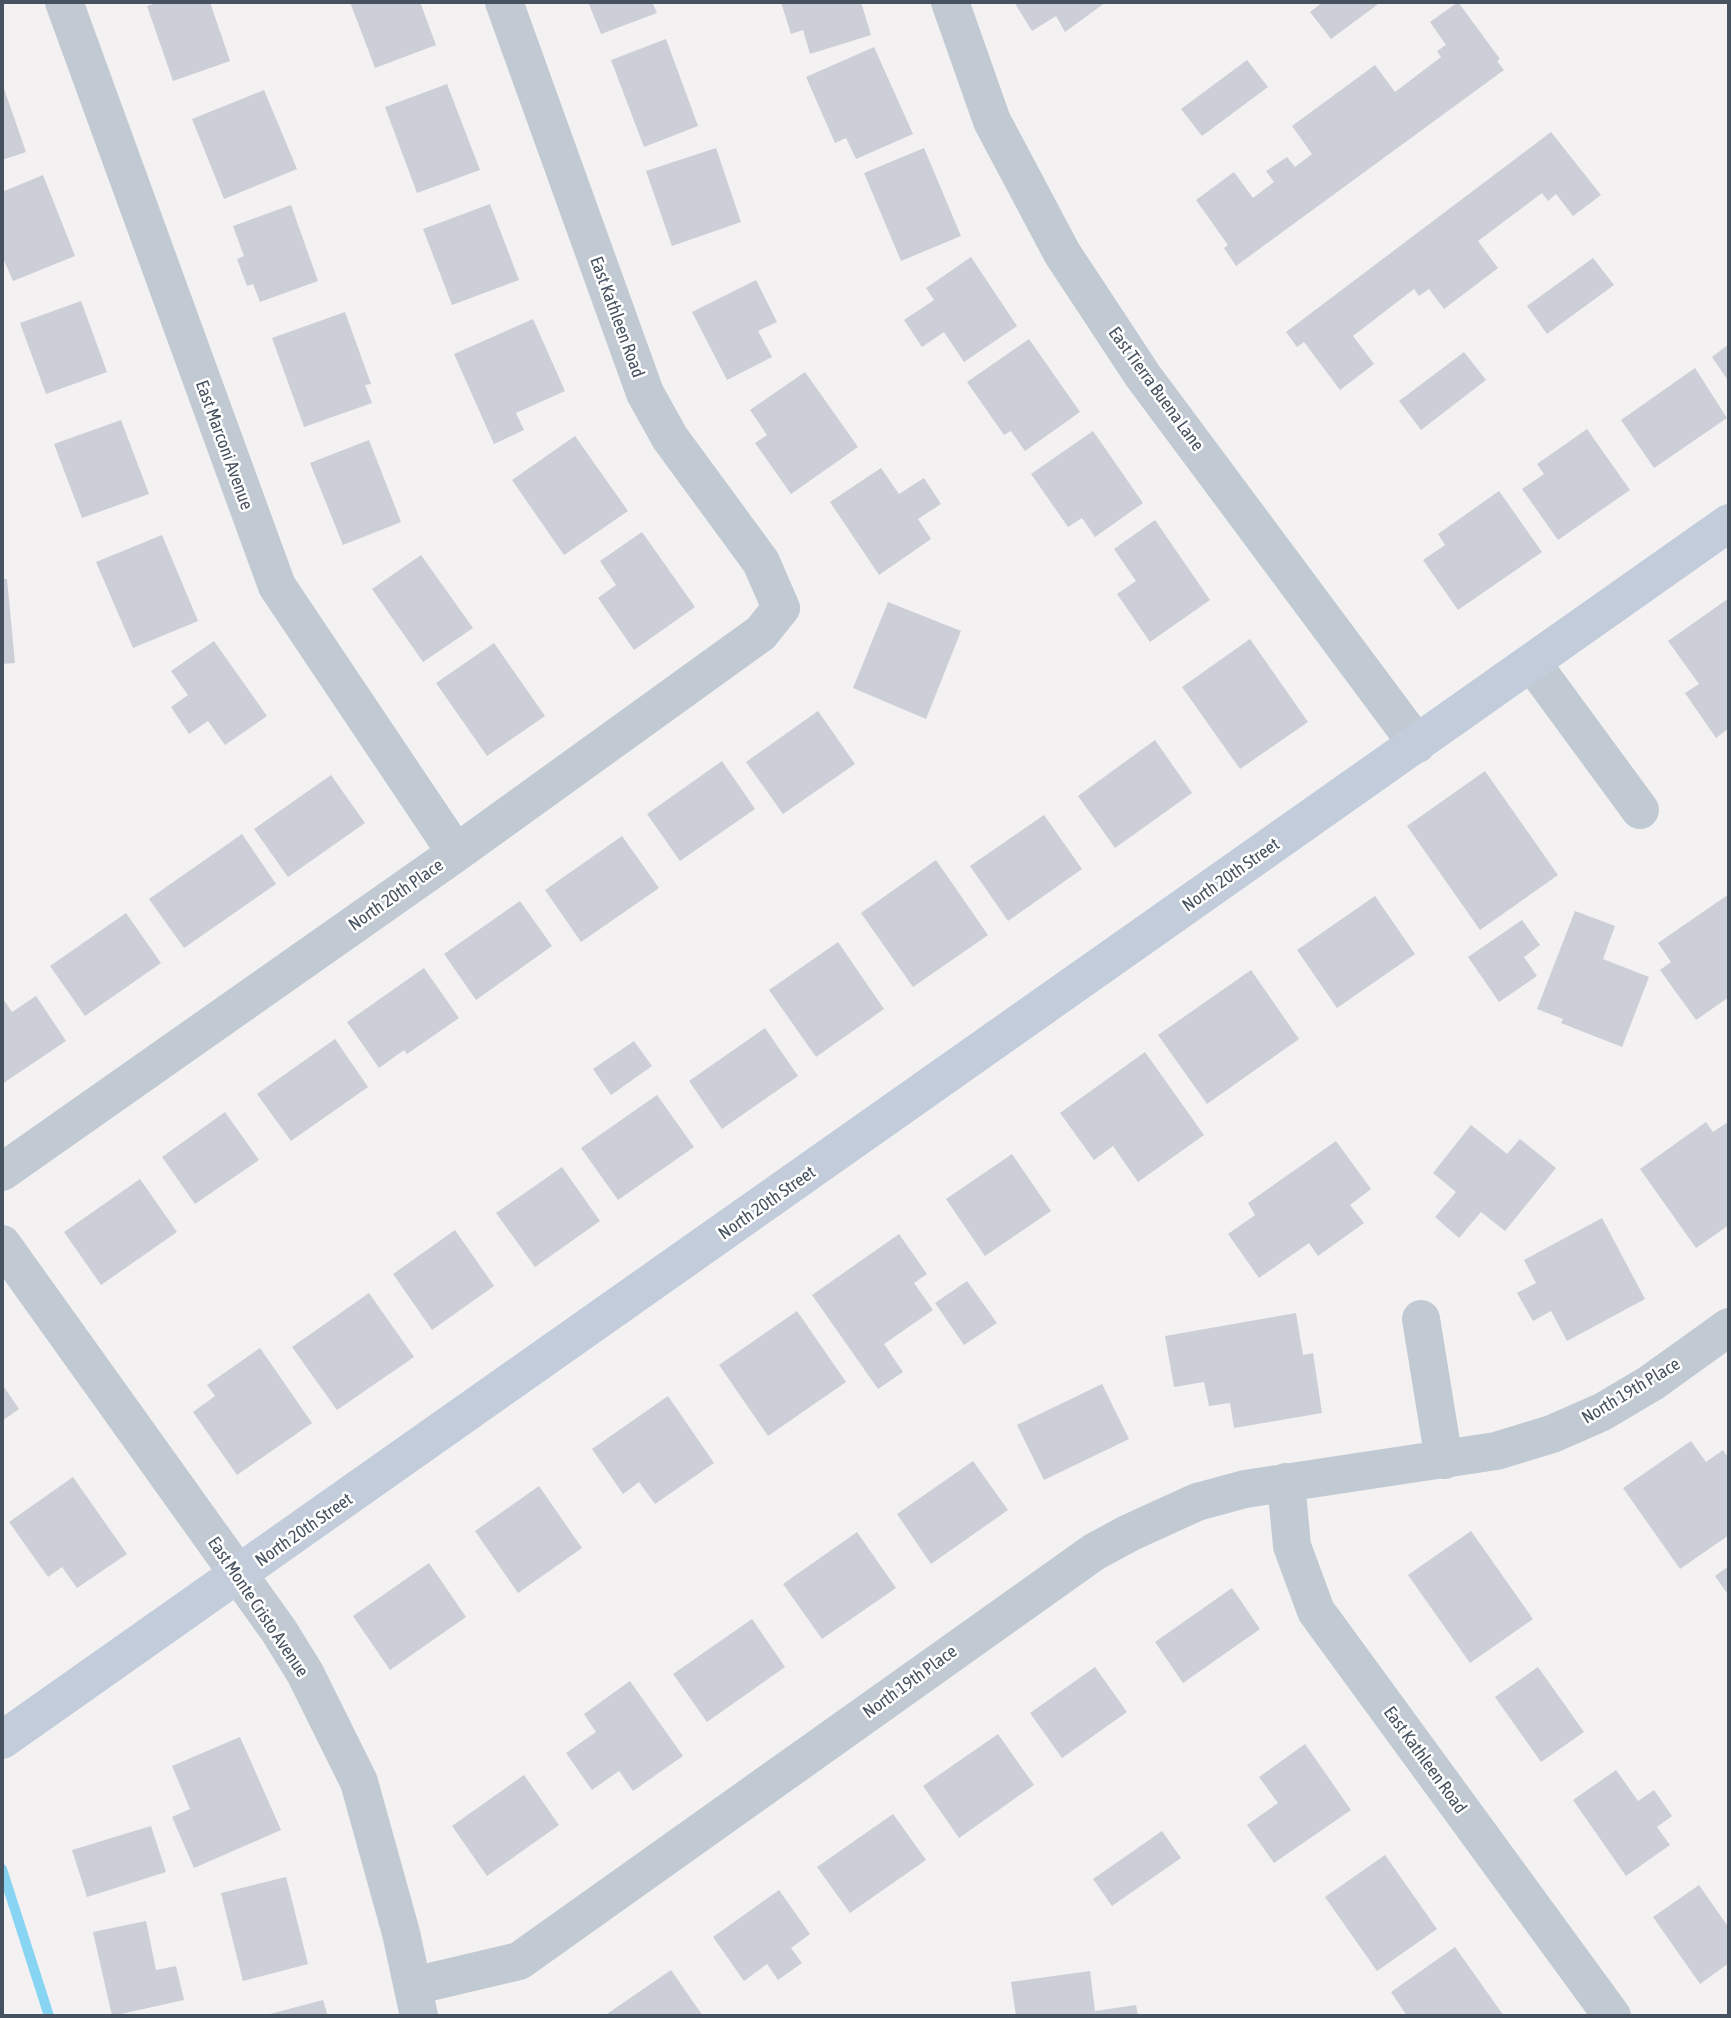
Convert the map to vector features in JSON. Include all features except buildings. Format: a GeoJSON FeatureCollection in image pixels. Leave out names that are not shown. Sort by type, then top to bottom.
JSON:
{"type":"FeatureCollection","features":[{"type":"Feature","properties":{"kind":"street","name":"East Marconi Avenue"},"geometry":{"type":"LineString","coordinates":[[64,2],[277,586],[456,853]]}},
{"type":"Feature","properties":{"kind":"street","name":"East Kathleen Road"},"geometry":{"type":"LineString","coordinates":[[504,2],[645,393],[670,438],[761,562],[780,608]]}},
{"type":"Feature","properties":{"kind":"street","name":"East Tierra Buena Lane"},"geometry":{"type":"LineString","coordinates":[[950,2],[992,121],[1062,254],[1143,376],[1417,744]]}},
{"type":"Feature","properties":{"kind":"street","name":"North 20th Street"},"geometry":{"type":"LineString","coordinates":[[2,1740],[239,1576],[1729,523]]}},
{"type":"Feature","properties":{"kind":"street","name":"North 20th Place"},"geometry":{"type":"LineString","coordinates":[[2,1172],[456,853],[761,633],[780,608]]}},
{"type":"Feature","properties":{"kind":"street"},"geometry":{"type":"LineString","coordinates":[[1532,663],[1640,810]]}},
{"type":"Feature","properties":{"kind":"street","name":"East Monte Cristo Avenue"},"geometry":{"type":"LineString","coordinates":[[2,1244],[305,1673],[359,1782],[416,2001]]}},
{"type":"Feature","properties":{"kind":"street"},"geometry":{"type":"LineString","coordinates":[[1421,1319],[1444,1460]]}},
{"type":"Feature","properties":{"kind":"street","name":"North 19th Place"},"geometry":{"type":"LineString","coordinates":[[416,2001],[519,1961],[1094,1552],[1197,1502],[1286,1482],[1444,1460],[1507,1448],[1552,1434],[1602,1412],[1727,1332]]}},
{"type":"Feature","properties":{"kind":"street","name":"East Kathleen Road"},"geometry":{"type":"LineString","coordinates":[[1286,1482],[1292,1546],[1316,1611],[1612,2016]]}},
{"type":"Feature","properties":{"kind":"waterway"},"geometry":{"type":"LineString","coordinates":[[2,1869],[49,2016]]}}]}
